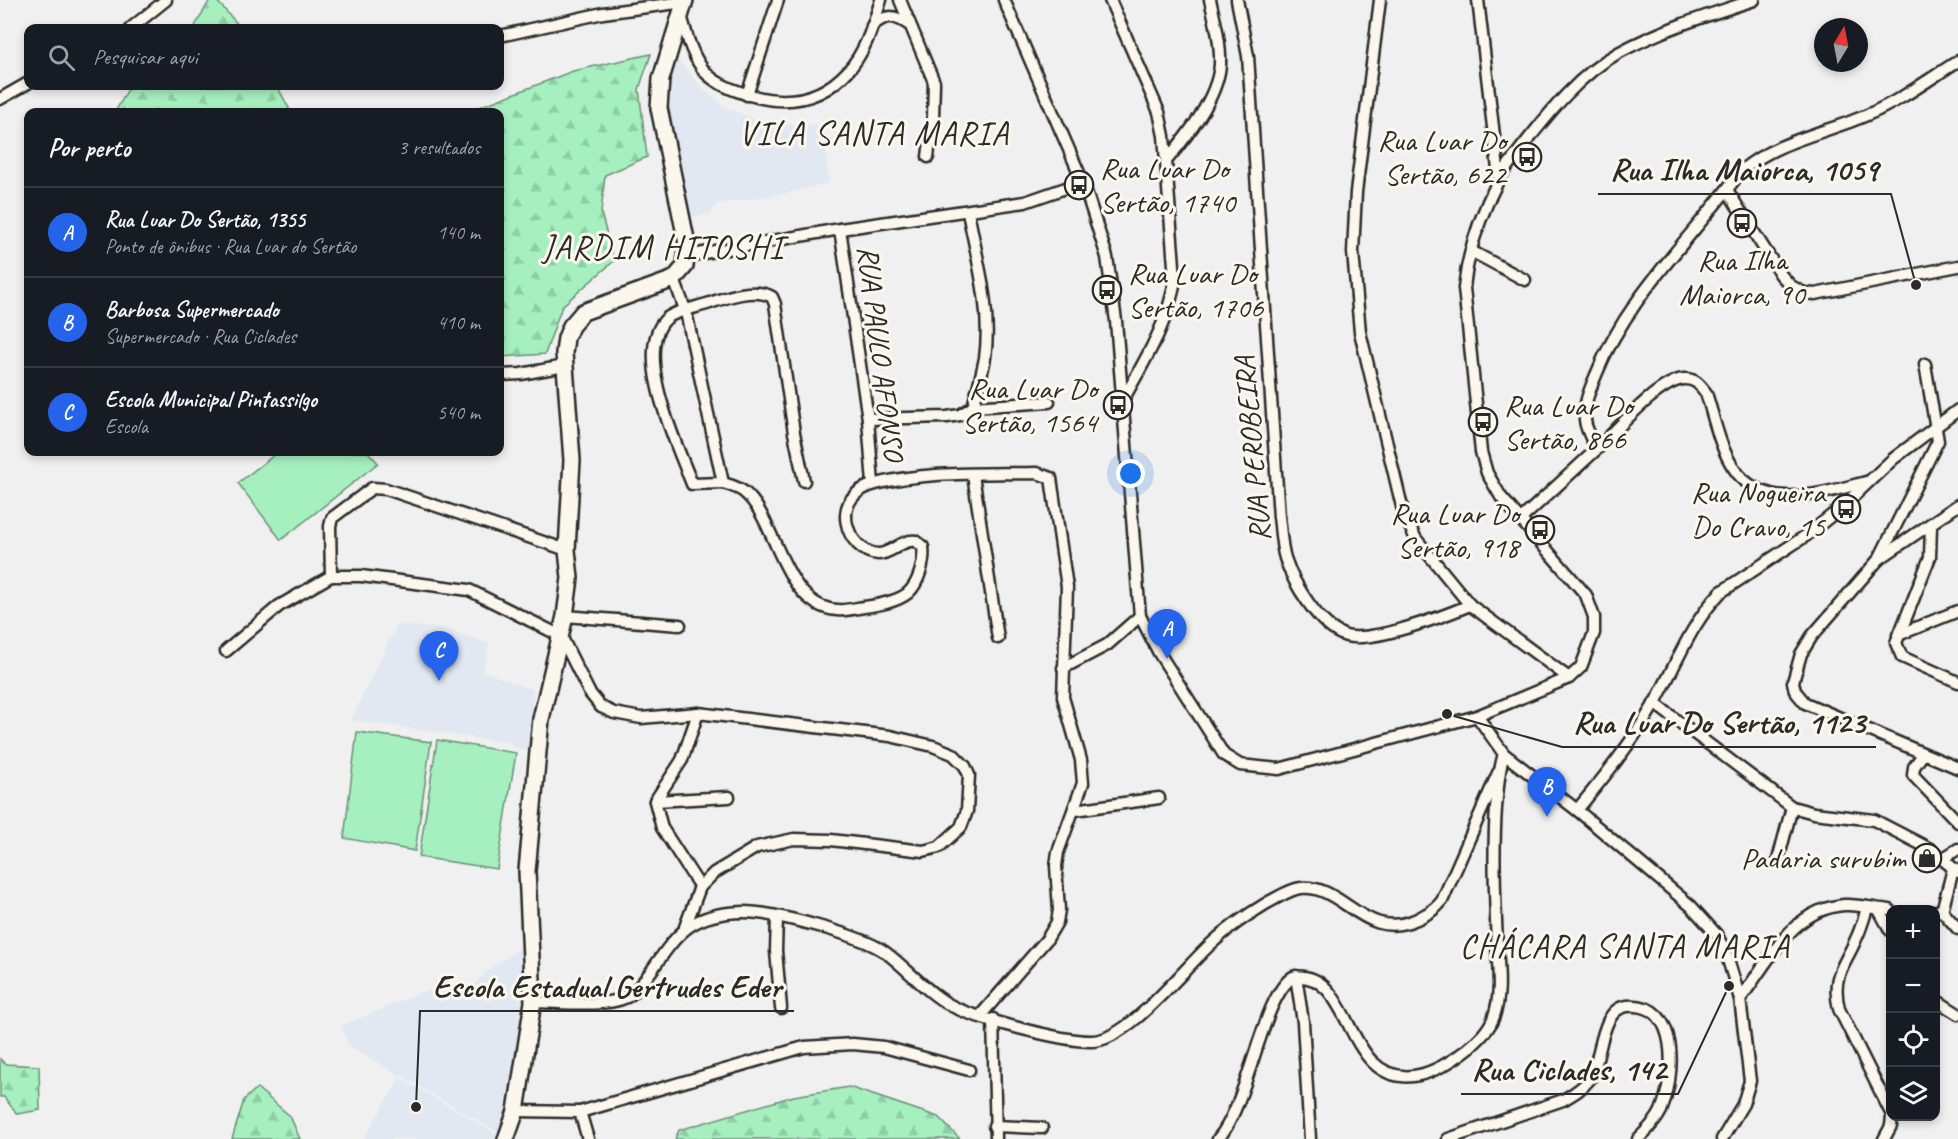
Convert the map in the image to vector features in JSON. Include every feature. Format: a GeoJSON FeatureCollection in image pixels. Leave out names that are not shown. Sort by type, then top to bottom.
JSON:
{"type":"FeatureCollection","features":[{"type":"Feature","properties":{"kind":"street"},"geometry":{"type":"LineString","coordinates":[[136,24],[166,0]]}},
{"type":"Feature","properties":{"kind":"street"},"geometry":{"type":"LineString","coordinates":[[747,95],[778,0]]}},
{"type":"Feature","properties":{"kind":"street"},"geometry":{"type":"LineString","coordinates":[[683,6],[691,47],[707,73],[721,84],[747,95],[786,102],[820,92],[842,77],[856,61],[872,26],[880,0]]}},
{"type":"Feature","properties":{"kind":"street"},"geometry":{"type":"LineString","coordinates":[[900,0],[908,24],[934,82],[928,157]]}},
{"type":"Feature","properties":{"kind":"street"},"geometry":{"type":"LineString","coordinates":[[1004,0],[1083,182],[1107,258],[1140,616],[1159,653],[1224,755],[1240,765],[1279,769],[1477,716],[1569,678],[1581,667],[1591,646],[1594,617],[1586,595],[1501,497],[1487,473],[1480,452],[1464,288],[1471,250],[1499,178],[1552,110],[1575,86],[1616,54],[1714,13],[1754,0]]}},
{"type":"Feature","properties":{"kind":"street"},"geometry":{"type":"LineString","coordinates":[[1110,0],[1159,112],[1166,161],[1175,279],[1173,297],[1158,332],[1122,402]]}},
{"type":"Feature","properties":{"kind":"street"},"geometry":{"type":"LineString","coordinates":[[1166,161],[1182,142],[1213,91],[1220,55],[1210,0]]}},
{"type":"Feature","properties":{"kind":"street","name":"RUA PEROBEIRA"},"geometry":{"type":"LineString","coordinates":[[1237,0],[1248,56],[1279,518],[1282,548],[1289,569],[1314,609],[1336,631],[1347,636],[1366,637],[1409,626],[1470,604]]}},
{"type":"Feature","properties":{"kind":"street"},"geometry":{"type":"LineString","coordinates":[[1380,0],[1354,221],[1354,274],[1360,332],[1404,515],[1416,539],[1470,604],[1569,678]]}},
{"type":"Feature","properties":{"kind":"street"},"geometry":{"type":"LineString","coordinates":[[1478,0],[1499,178]]}},
{"type":"Feature","properties":{"kind":"street"},"geometry":{"type":"LineString","coordinates":[[504,35],[603,13],[683,6]]}},
{"type":"Feature","properties":{"kind":"street"},"geometry":{"type":"LineString","coordinates":[[506,1139],[516,1111],[533,1002],[527,871],[541,719],[561,636],[570,578],[567,550],[572,460],[565,366],[566,338],[571,326],[583,312],[674,279],[685,266],[687,256],[659,108],[661,80],[683,6]]}},
{"type":"Feature","properties":{"kind":"street"},"geometry":{"type":"LineString","coordinates":[[872,26],[883,17],[892,16],[908,24]]}},
{"type":"Feature","properties":{"kind":"street"},"geometry":{"type":"LineString","coordinates":[[1597,449],[1586,430],[1584,418],[1591,387],[1606,348],[1640,296],[1741,171],[1756,158],[1895,102],[1958,61]]}},
{"type":"Feature","properties":{"kind":"street"},"geometry":{"type":"LineString","coordinates":[[0,99],[24,85]]}},
{"type":"Feature","properties":{"kind":"street"},"geometry":{"type":"LineString","coordinates":[[687,256],[840,229],[1025,202],[1083,182]]}},
{"type":"Feature","properties":{"kind":"street"},"geometry":{"type":"LineString","coordinates":[[1727,190],[1781,275],[1791,286],[1804,293],[1831,291],[1958,266]]}},
{"type":"Feature","properties":{"kind":"street"},"geometry":{"type":"LineString","coordinates":[[968,212],[983,289],[986,341],[985,358],[973,407]]}},
{"type":"Feature","properties":{"kind":"street","name":"RUA PAULO AFONSO"},"geometry":{"type":"LineString","coordinates":[[840,229],[868,419],[873,484]]}},
{"type":"Feature","properties":{"kind":"street"},"geometry":{"type":"LineString","coordinates":[[1471,250],[1525,280]]}},
{"type":"Feature","properties":{"kind":"street"},"geometry":{"type":"LineString","coordinates":[[674,279],[723,483]]}},
{"type":"Feature","properties":{"kind":"street"},"geometry":{"type":"LineString","coordinates":[[804,482],[772,297],[762,293],[724,298],[681,313],[661,327],[656,338],[657,384],[692,484],[723,483],[745,493],[757,506],[797,586],[811,599],[837,610],[876,605],[903,597],[916,582],[922,565],[923,547],[916,540],[906,541],[886,552],[876,554],[855,540],[848,527],[846,506],[852,496],[873,484],[924,477],[1037,473],[1051,478],[1055,490],[1067,587],[1063,697],[1083,772],[1075,810],[1056,866],[1059,910],[1056,922],[1047,939],[980,1016]]}},
{"type":"Feature","properties":{"kind":"street"},"geometry":{"type":"LineString","coordinates":[[1925,364],[1938,424],[1938,441],[1879,560],[1812,636],[1796,666],[1793,682],[1795,691],[1805,703],[1958,768]]}},
{"type":"Feature","properties":{"kind":"street"},"geometry":{"type":"LineString","coordinates":[[504,374],[565,366]]}},
{"type":"Feature","properties":{"kind":"street"},"geometry":{"type":"LineString","coordinates":[[1520,520],[1655,394],[1669,383],[1682,379],[1691,379],[1699,383],[1706,393],[1733,467],[1746,482],[1761,492],[1800,497],[1870,481]]}},
{"type":"Feature","properties":{"kind":"street"},"geometry":{"type":"LineString","coordinates":[[868,419],[947,417],[960,415],[973,407],[1049,402]]}},
{"type":"Feature","properties":{"kind":"street"},"geometry":{"type":"LineString","coordinates":[[1577,810],[1626,749],[1654,703],[1702,613],[1721,592],[1808,535],[1938,424],[1958,410]]}},
{"type":"Feature","properties":{"kind":"street"},"geometry":{"type":"LineString","coordinates":[[973,475],[998,638]]}},
{"type":"Feature","properties":{"kind":"street"},"geometry":{"type":"LineString","coordinates":[[331,576],[332,518],[372,488],[386,489],[567,550]]}},
{"type":"Feature","properties":{"kind":"street"},"geometry":{"type":"LineString","coordinates":[[1879,560],[1931,526],[1958,505]]}},
{"type":"Feature","properties":{"kind":"street"},"geometry":{"type":"LineString","coordinates":[[1931,526],[1930,557],[1896,643],[1902,657],[1958,682]]}},
{"type":"Feature","properties":{"kind":"street"},"geometry":{"type":"LineString","coordinates":[[226,651],[279,606],[331,576],[362,576],[469,590],[561,636],[589,692],[601,707],[627,717],[698,713],[890,736],[933,746],[953,754],[965,766],[969,775],[970,788],[967,811],[961,827],[939,847],[923,851],[831,840],[794,839],[757,847],[721,868],[700,887],[685,927],[645,980],[628,996],[606,1002],[533,1002]]}},
{"type":"Feature","properties":{"kind":"street"},"geometry":{"type":"LineString","coordinates":[[1898,635],[1958,611]]}},
{"type":"Feature","properties":{"kind":"street"},"geometry":{"type":"LineString","coordinates":[[565,616],[680,625]]}},
{"type":"Feature","properties":{"kind":"street"},"geometry":{"type":"LineString","coordinates":[[1063,668],[1107,645],[1140,616]]}},
{"type":"Feature","properties":{"kind":"street"},"geometry":{"type":"LineString","coordinates":[[1654,703],[1792,807],[1814,813],[1874,820],[1921,844],[1942,859],[1955,870],[1940,908]]}},
{"type":"Feature","properties":{"kind":"street"},"geometry":{"type":"LineString","coordinates":[[698,713],[682,760],[656,801],[657,816],[662,828],[700,887]]}},
{"type":"Feature","properties":{"kind":"street"},"geometry":{"type":"LineString","coordinates":[[1477,716],[1504,754],[1577,810],[1691,906],[1717,935],[1727,956],[1740,999],[1750,1081],[1743,1104],[1722,1139]]}},
{"type":"Feature","properties":{"kind":"street"},"geometry":{"type":"LineString","coordinates":[[685,927],[730,913],[758,913],[777,917],[873,945],[947,1004],[993,1020],[1050,1035],[1086,1041],[1102,1040],[1150,1007],[1196,958],[1233,925],[1278,897],[1301,888],[1324,893],[1377,923],[1388,926],[1408,923],[1425,915],[1442,901],[1498,773],[1504,754]]}},
{"type":"Feature","properties":{"kind":"street"},"geometry":{"type":"LineString","coordinates":[[1923,754],[1914,767],[1913,775],[1958,822]]}},
{"type":"Feature","properties":{"kind":"street"},"geometry":{"type":"LineString","coordinates":[[1218,1139],[1233,1116],[1276,1000],[1287,981],[1296,976],[1312,980],[1329,991],[1371,1063],[1390,1074],[1410,1077],[1429,1072],[1482,1038],[1494,1018],[1499,987],[1493,871],[1498,773]]}},
{"type":"Feature","properties":{"kind":"street"},"geometry":{"type":"LineString","coordinates":[[656,801],[729,797]]}},
{"type":"Feature","properties":{"kind":"street"},"geometry":{"type":"LineString","coordinates":[[1075,810],[1159,798]]}},
{"type":"Feature","properties":{"kind":"street"},"geometry":{"type":"LineString","coordinates":[[1778,860],[1792,807]]}},
{"type":"Feature","properties":{"kind":"street"},"geometry":{"type":"LineString","coordinates":[[1942,859],[1958,849]]}},
{"type":"Feature","properties":{"kind":"street"},"geometry":{"type":"LineString","coordinates":[[1740,999],[1775,947],[1800,923],[1833,907],[1852,905],[1885,910]]}},
{"type":"Feature","properties":{"kind":"street"},"geometry":{"type":"LineString","coordinates":[[1867,908],[1856,940],[1839,970],[1836,995],[1839,1009],[1886,1104]]}},
{"type":"Feature","properties":{"kind":"street"},"geometry":{"type":"LineString","coordinates":[[1940,912],[1958,929]]}},
{"type":"Feature","properties":{"kind":"street"},"geometry":{"type":"LineString","coordinates":[[777,917],[777,960],[781,1008]]}},
{"type":"Feature","properties":{"kind":"street"},"geometry":{"type":"LineString","coordinates":[[1296,976],[1303,1022],[1310,1139]]}},
{"type":"Feature","properties":{"kind":"street"},"geometry":{"type":"LineString","coordinates":[[1940,1003],[1958,1014]]}},
{"type":"Feature","properties":{"kind":"street"},"geometry":{"type":"LineString","coordinates":[[1448,1139],[1563,1100],[1577,1092],[1594,1071],[1605,1028],[1613,1014],[1623,1006],[1639,1006],[1653,1012],[1663,1021],[1668,1038],[1671,1075],[1660,1113],[1638,1139]]}},
{"type":"Feature","properties":{"kind":"street"},"geometry":{"type":"LineString","coordinates":[[993,1020],[996,1139]]}},
{"type":"Feature","properties":{"kind":"street"},"geometry":{"type":"LineString","coordinates":[[516,1111],[580,1112],[804,1047],[853,1044],[884,1047],[969,1070]]}},
{"type":"Feature","properties":{"kind":"street"},"geometry":{"type":"LineString","coordinates":[[580,1112],[588,1139]]}},
{"type":"Feature","properties":{"kind":"street"},"geometry":{"type":"LineString","coordinates":[[1884,1139],[1892,1121]]}},
{"type":"Feature","properties":{"kind":"street"},"geometry":{"type":"LineString","coordinates":[[994,1126],[1042,1128]]}},
{"type":"Feature","properties":{"kind":"shaded area"},"geometry":{"type":"Polygon","coordinates":[[[674,56],[705,91],[725,107],[769,125],[822,124],[829,183],[787,193],[717,204],[710,214],[686,217],[666,100],[674,56]]]}},
{"type":"Feature","properties":{"kind":"shaded area"},"geometry":{"type":"Polygon","coordinates":[[[397,625],[442,628],[489,644],[482,671],[533,690],[529,751],[512,747],[511,743],[351,720],[397,625]]]}},
{"type":"Feature","properties":{"kind":"shaded area"},"geometry":{"type":"Polygon","coordinates":[[[523,947],[524,1013],[500,1133],[349,1046],[341,1026],[423,992],[473,985],[496,964],[523,947]]]}},
{"type":"Feature","properties":{"kind":"shaded area"},"geometry":{"type":"Polygon","coordinates":[[[400,1078],[500,1136],[498,1139],[364,1139],[400,1078]]]}},
{"type":"Feature","properties":{"kind":"green space"},"geometry":{"type":"Polygon","coordinates":[[[210,0],[216,0],[237,24],[196,24],[210,0]]]}},
{"type":"Feature","properties":{"kind":"green space"},"geometry":{"type":"Polygon","coordinates":[[[651,54],[639,89],[647,157],[605,175],[601,213],[614,261],[562,306],[545,354],[504,357],[504,108],[476,108],[573,71],[651,54]]]}},
{"type":"Feature","properties":{"kind":"green space"},"geometry":{"type":"Polygon","coordinates":[[[128,90],[279,90],[289,108],[117,108],[128,90]]]}},
{"type":"Feature","properties":{"kind":"green space"},"geometry":{"type":"Polygon","coordinates":[[[273,456],[372,456],[378,463],[281,540],[238,483],[273,456]]]}},
{"type":"Feature","properties":{"kind":"green space"},"geometry":{"type":"Polygon","coordinates":[[[357,732],[431,742],[415,851],[344,838],[357,732]]]}},
{"type":"Feature","properties":{"kind":"green space"},"geometry":{"type":"Polygon","coordinates":[[[437,740],[516,753],[497,869],[419,857],[437,740]]]}},
{"type":"Feature","properties":{"kind":"green space"},"geometry":{"type":"Polygon","coordinates":[[[0,1059],[5,1064],[39,1066],[40,1110],[17,1114],[4,1097],[0,1097],[0,1059]]]}},
{"type":"Feature","properties":{"kind":"green space"},"geometry":{"type":"Polygon","coordinates":[[[849,1087],[938,1117],[960,1139],[675,1139],[679,1130],[794,1096],[849,1087]]]}},
{"type":"Feature","properties":{"kind":"green space"},"geometry":{"type":"Polygon","coordinates":[[[257,1088],[290,1116],[300,1139],[232,1139],[244,1100],[257,1088]]]}},
{"type":"Feature","properties":{"kind":"place","name":"Rua Luar Do Sertão, 622"},"geometry":{"type":"Point","coordinates":[1527,157]}},
{"type":"Feature","properties":{"kind":"place","name":"Rua Luar Do Sertão, 1740"},"geometry":{"type":"Point","coordinates":[1079,185]}},
{"type":"Feature","properties":{"kind":"place","name":"Rua Ilha Maiorca, 90"},"geometry":{"type":"Point","coordinates":[1742,223]}},
{"type":"Feature","properties":{"kind":"place","name":"Rua Ilha Maiorca, 1059"},"geometry":{"type":"Point","coordinates":[1916,285]}},
{"type":"Feature","properties":{"kind":"place","name":"Rua Luar Do Sertão, 1706"},"geometry":{"type":"Point","coordinates":[1107,290]}},
{"type":"Feature","properties":{"kind":"place","name":"Rua Luar Do Sertão, 1564"},"geometry":{"type":"Point","coordinates":[1118,405]}},
{"type":"Feature","properties":{"kind":"place","name":"Rua Luar Do Sertão, 866"},"geometry":{"type":"Point","coordinates":[1483,422]}},
{"type":"Feature","properties":{"kind":"place","name":"Rua Nogueira Do Cravo, 15"},"geometry":{"type":"Point","coordinates":[1846,509]}},
{"type":"Feature","properties":{"kind":"place","name":"Rua Luar Do Sertão, 918"},"geometry":{"type":"Point","coordinates":[1540,530]}},
{"type":"Feature","properties":{"kind":"place","name":"Rua Luar Do Sertão, 1355"},"geometry":{"type":"Point","coordinates":[1167,659]}},
{"type":"Feature","properties":{"kind":"place","name":"Escola Municipal Pintassilgo"},"geometry":{"type":"Point","coordinates":[439,681]}},
{"type":"Feature","properties":{"kind":"place","name":"Rua Luar Do Sertão, 1123"},"geometry":{"type":"Point","coordinates":[1447,714]}},
{"type":"Feature","properties":{"kind":"place","name":"Barbosa Supermercado"},"geometry":{"type":"Point","coordinates":[1547,817]}},
{"type":"Feature","properties":{"kind":"place","name":"Padaria surubim"},"geometry":{"type":"Point","coordinates":[1927,858]}},
{"type":"Feature","properties":{"kind":"place","name":"Rua Ciclades, 142"},"geometry":{"type":"Point","coordinates":[1729,986]}},
{"type":"Feature","properties":{"kind":"place","name":"Escola Estadual Gertrudes Eder"},"geometry":{"type":"Point","coordinates":[416,1107]}},
{"type":"Feature","properties":{"kind":"district","name":"VILA SANTA MARIA"},"geometry":{"type":"Point","coordinates":[874,132]}},
{"type":"Feature","properties":{"kind":"district","name":"JARDIM HITOSHI"},"geometry":{"type":"Point","coordinates":[663,246]}},
{"type":"Feature","properties":{"kind":"district","name":"CHÁCARA SANTA MARIA"},"geometry":{"type":"Point","coordinates":[1625,945]}}]}
